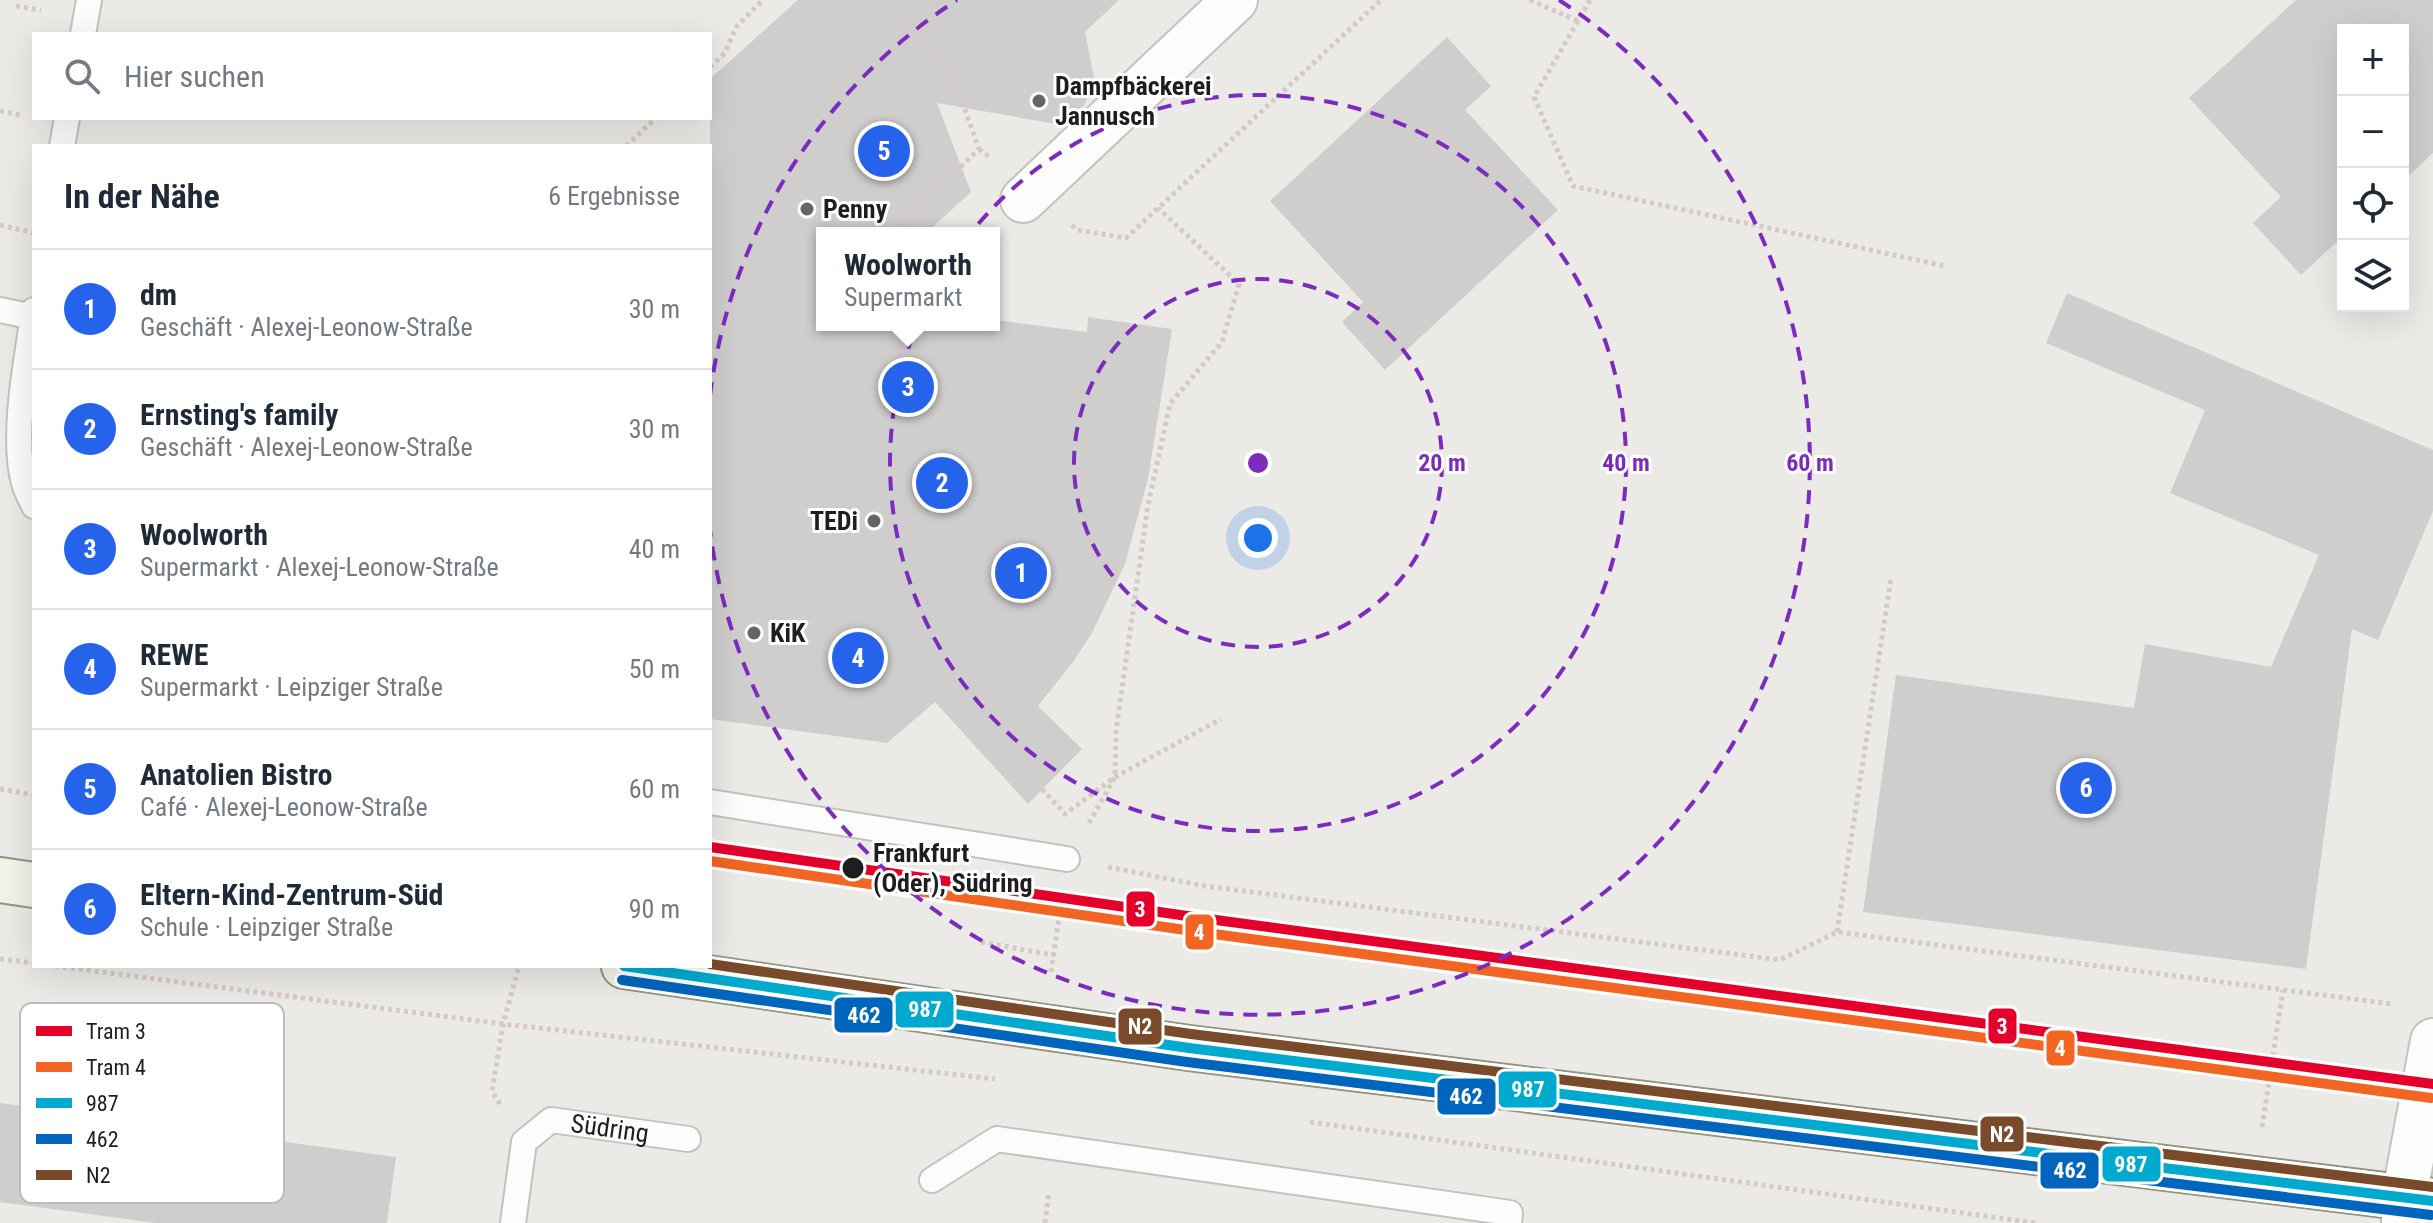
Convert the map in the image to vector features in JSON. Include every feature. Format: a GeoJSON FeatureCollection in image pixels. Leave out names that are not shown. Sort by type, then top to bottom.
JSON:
{"type":"FeatureCollection","features":[{"type":"Feature","properties":{"kind":"street"},"geometry":{"type":"LineString","coordinates":[[1030,194],[1235,0]]}},
{"type":"Feature","properties":{"kind":"street"},"geometry":{"type":"LineString","coordinates":[[0,880],[32,885]]}},
{"type":"Feature","properties":{"kind":"street"},"geometry":{"type":"LineString","coordinates":[[638,968],[1189,1048],[2254,1179],[2414,1207],[2433,1041]]}},
{"type":"Feature","properties":{"kind":"lane"},"geometry":{"type":"LineString","coordinates":[[83,32],[89,0]]}},
{"type":"Feature","properties":{"kind":"lane"},"geometry":{"type":"LineString","coordinates":[[62,144],[67,120]]}},
{"type":"Feature","properties":{"kind":"lane"},"geometry":{"type":"LineString","coordinates":[[0,310],[32,313]]}},
{"type":"Feature","properties":{"kind":"lane"},"geometry":{"type":"LineString","coordinates":[[32,319],[19,436],[23,483],[32,502]]}},
{"type":"Feature","properties":{"kind":"lane"},"geometry":{"type":"LineString","coordinates":[[712,802],[1067,859]]}},
{"type":"Feature","properties":{"kind":"lane","name":"Südring"},"geometry":{"type":"LineString","coordinates":[[524,1142],[551,1120],[688,1139]]}},
{"type":"Feature","properties":{"kind":"lane"},"geometry":{"type":"LineString","coordinates":[[932,1180],[997,1139],[1510,1213],[1509,1223]]}},
{"type":"Feature","properties":{"kind":"lane"},"geometry":{"type":"LineString","coordinates":[[513,1223],[524,1142]]}},
{"type":"Feature","properties":{"kind":"path"},"geometry":{"type":"LineString","coordinates":[[712,65],[725,53],[736,27],[763,0]]}},
{"type":"Feature","properties":{"kind":"path"},"geometry":{"type":"LineString","coordinates":[[903,16],[957,87],[979,149],[1077,230],[1126,238],[1381,0]]}},
{"type":"Feature","properties":{"kind":"path"},"geometry":{"type":"LineString","coordinates":[[1530,0],[1578,21]]}},
{"type":"Feature","properties":{"kind":"path"},"geometry":{"type":"LineString","coordinates":[[1590,0],[1534,97],[1573,186],[1945,266]]}},
{"type":"Feature","properties":{"kind":"path"},"geometry":{"type":"LineString","coordinates":[[0,111],[32,117]]}},
{"type":"Feature","properties":{"kind":"path"},"geometry":{"type":"LineString","coordinates":[[628,144],[654,120]]}},
{"type":"Feature","properties":{"kind":"path"},"geometry":{"type":"LineString","coordinates":[[897,227],[979,149]]}},
{"type":"Feature","properties":{"kind":"path"},"geometry":{"type":"LineString","coordinates":[[1158,208],[1239,284],[1222,342],[1170,404],[1148,505],[1116,731],[1115,777],[1067,859],[1205,886],[1780,960],[1837,932],[2401,1006]]}},
{"type":"Feature","properties":{"kind":"path"},"geometry":{"type":"LineString","coordinates":[[0,225],[32,233]]}},
{"type":"Feature","properties":{"kind":"path"},"geometry":{"type":"LineString","coordinates":[[1837,932],[1891,578]]}},
{"type":"Feature","properties":{"kind":"path"},"geometry":{"type":"LineString","coordinates":[[1042,789],[1065,814],[1115,777],[1221,719]]}},
{"type":"Feature","properties":{"kind":"path"},"geometry":{"type":"LineString","coordinates":[[0,789],[32,795]]}},
{"type":"Feature","properties":{"kind":"path"},"geometry":{"type":"LineString","coordinates":[[981,942],[1053,955]]}},
{"type":"Feature","properties":{"kind":"path"},"geometry":{"type":"LineString","coordinates":[[0,959],[32,963]]}},
{"type":"Feature","properties":{"kind":"path"},"geometry":{"type":"LineString","coordinates":[[70,968],[503,1024],[1000,1080]]}},
{"type":"Feature","properties":{"kind":"path"},"geometry":{"type":"LineString","coordinates":[[518,968],[503,1024],[492,1091],[524,1142]]}},
{"type":"Feature","properties":{"kind":"path"},"geometry":{"type":"LineString","coordinates":[[2254,1179],[2283,990]]}},
{"type":"Feature","properties":{"kind":"path"},"geometry":{"type":"LineString","coordinates":[[1298,1120],[2035,1223]]}},
{"type":"Feature","properties":{"kind":"building"},"geometry":{"type":"Polygon","coordinates":[[[798,0],[1119,0],[1085,32],[1095,83],[1083,107],[1056,124],[937,103],[971,192],[933,227],[816,227],[816,331],[1000,331],[1000,321],[1087,332],[1088,317],[1172,329],[1148,479],[1125,564],[1092,633],[1038,706],[1082,749],[1028,804],[935,702],[887,743],[712,719],[712,77],[798,0]]]}},
{"type":"Feature","properties":{"kind":"building"},"geometry":{"type":"Polygon","coordinates":[[[2296,0],[2433,0],[2433,153],[2409,175],[2409,24],[2337,24],[2337,242],[2301,275],[2253,223],[2281,197],[2189,98],[2296,0]]]}},
{"type":"Feature","properties":{"kind":"building"},"geometry":{"type":"Polygon","coordinates":[[[1447,37],[1491,86],[1465,110],[1558,210],[1385,370],[1342,322],[1363,302],[1270,201],[1447,37]]]}},
{"type":"Feature","properties":{"kind":"building"},"geometry":{"type":"Polygon","coordinates":[[[2067,293],[2433,450],[2433,511],[2378,640],[2352,629],[2306,969],[1863,912],[1896,675],[2134,708],[2145,644],[2271,667],[2319,555],[2170,493],[2205,410],[2046,343],[2067,293]]]}},
{"type":"Feature","properties":{"kind":"building"},"geometry":{"type":"Polygon","coordinates":[[[0,1103],[20,1106],[20,1203],[284,1203],[284,1142],[396,1157],[387,1223],[156,1223],[0,1202],[0,1103]]]}},
{"type":"Feature","properties":{"kind":"tram line","name":"3"},"geometry":{"type":"LineString","coordinates":[[712,847],[1201,918],[2433,1084]]}},
{"type":"Feature","properties":{"kind":"tram line","name":"4"},"geometry":{"type":"LineString","coordinates":[[712,861],[1199,932],[2431,1098]]}},
{"type":"Feature","properties":{"kind":"transit line","name":"N2"},"geometry":{"type":"LineString","coordinates":[[712,964],[1191,1034],[2433,1187]]}},
{"type":"Feature","properties":{"kind":"transit line","name":"987"},"geometry":{"type":"LineString","coordinates":[[638,968],[1189,1048],[2433,1201]]}},
{"type":"Feature","properties":{"kind":"transit line","name":"462"},"geometry":{"type":"LineString","coordinates":[[622,980],[1187,1062],[2431,1215]]}},
{"type":"Feature","properties":{"kind":"place","name":"Dampfbäckerei Jannusch"},"geometry":{"type":"Point","coordinates":[1039,101]}},
{"type":"Feature","properties":{"kind":"place","name":"Anatolien Bistro"},"geometry":{"type":"Point","coordinates":[884,151]}},
{"type":"Feature","properties":{"kind":"place","name":"Penny"},"geometry":{"type":"Point","coordinates":[807,209]}},
{"type":"Feature","properties":{"kind":"place","name":"Woolworth"},"geometry":{"type":"Point","coordinates":[908,387]}},
{"type":"Feature","properties":{"kind":"place","name":"Ernsting's family"},"geometry":{"type":"Point","coordinates":[942,483]}},
{"type":"Feature","properties":{"kind":"place","name":"TEDi"},"geometry":{"type":"Point","coordinates":[874,521]}},
{"type":"Feature","properties":{"kind":"place","name":"dm"},"geometry":{"type":"Point","coordinates":[1021,573]}},
{"type":"Feature","properties":{"kind":"place","name":"KiK"},"geometry":{"type":"Point","coordinates":[754,633]}},
{"type":"Feature","properties":{"kind":"place","name":"REWE"},"geometry":{"type":"Point","coordinates":[858,658]}},
{"type":"Feature","properties":{"kind":"place","name":"Eltern-Kind-Zentrum-Süd"},"geometry":{"type":"Point","coordinates":[2086,788]}},
{"type":"Feature","properties":{"kind":"place","name":"Frankfurt (Oder), Südring"},"geometry":{"type":"Point","coordinates":[853,868]}}]}
